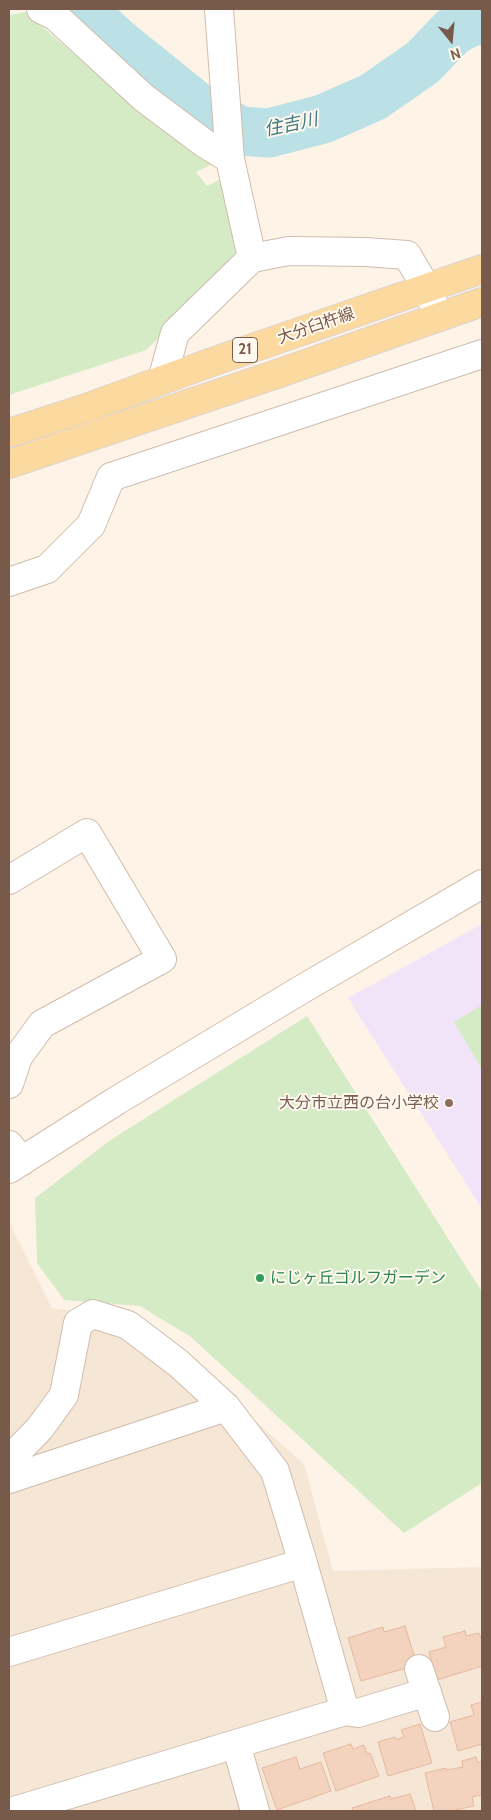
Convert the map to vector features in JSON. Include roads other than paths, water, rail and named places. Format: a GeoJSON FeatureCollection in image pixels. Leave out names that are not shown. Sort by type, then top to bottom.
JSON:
{"type":"FeatureCollection","features":[{"type":"Feature","properties":{"kind":"main road","name":"大分臼杵線"},"geometry":{"type":"LineString","coordinates":[[9,433],[86,408],[482,268]]}},
{"type":"Feature","properties":{"kind":"main road","name":"大分臼杵線"},"geometry":{"type":"LineString","coordinates":[[9,464],[482,302]]}},
{"type":"Feature","properties":{"kind":"street"},"geometry":{"type":"LineString","coordinates":[[41,9],[55,16],[144,98],[204,142],[230,152]]}},
{"type":"Feature","properties":{"kind":"street"},"geometry":{"type":"LineString","coordinates":[[219,9],[230,152],[252,258]]}},
{"type":"Feature","properties":{"kind":"street"},"geometry":{"type":"LineString","coordinates":[[162,380],[175,333],[252,258],[289,251],[366,252],[407,255],[427,289],[439,318]]}},
{"type":"Feature","properties":{"kind":"street"},"geometry":{"type":"LineString","coordinates":[[9,582],[47,569],[91,525],[111,477],[482,354]]}},
{"type":"Feature","properties":{"kind":"street"},"geometry":{"type":"LineString","coordinates":[[9,880],[87,833],[162,959],[42,1024],[18,1057],[9,1084]]}},
{"type":"Feature","properties":{"kind":"street"},"geometry":{"type":"LineString","coordinates":[[13,1158],[166,1071],[482,884]]}},
{"type":"Feature","properties":{"kind":"street"},"geometry":{"type":"LineString","coordinates":[[9,1460],[40,1428],[64,1395],[78,1322],[93,1314],[128,1324],[178,1363],[226,1407],[275,1471],[345,1711]]}},
{"type":"Feature","properties":{"kind":"street"},"geometry":{"type":"LineString","coordinates":[[9,1479],[226,1407]]}},
{"type":"Feature","properties":{"kind":"street"},"geometry":{"type":"LineString","coordinates":[[10,1646],[303,1563]]}},
{"type":"Feature","properties":{"kind":"street"},"geometry":{"type":"LineString","coordinates":[[14,1811],[345,1711],[358,1713],[423,1680],[435,1718]]}},
{"type":"Feature","properties":{"kind":"street"},"geometry":{"type":"LineString","coordinates":[[236,1744],[255,1811]]}},
{"type":"Feature","properties":{"kind":"waterway","name":"住吉川"},"geometry":{"type":"LineString","coordinates":[[81,9],[117,42],[205,113],[241,131],[269,133],[323,119],[373,97],[422,63],[453,31],[472,21],[482,21]]}},
{"type":"Feature","properties":{"kind":"place","name":"大分市立西の台小学校"},"geometry":{"type":"Point","coordinates":[449,1103]}},
{"type":"Feature","properties":{"kind":"place","name":"にじヶ丘ゴルフガーデン"},"geometry":{"type":"Point","coordinates":[260,1278]}}]}
